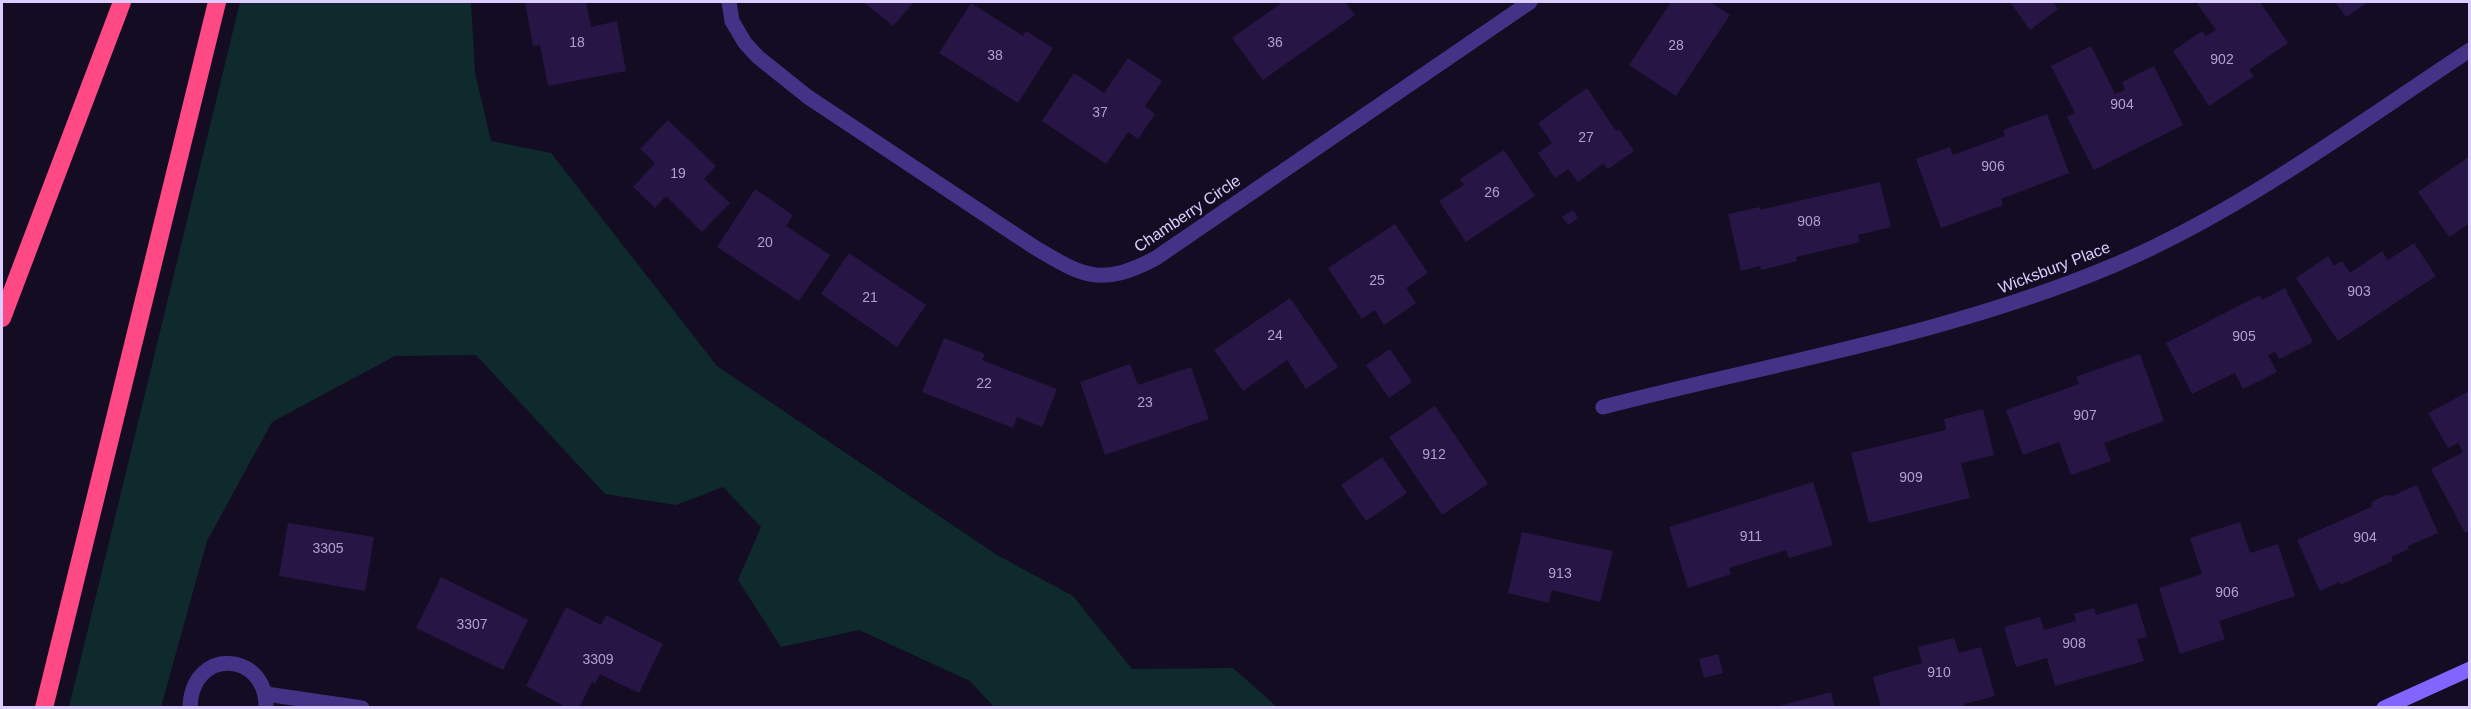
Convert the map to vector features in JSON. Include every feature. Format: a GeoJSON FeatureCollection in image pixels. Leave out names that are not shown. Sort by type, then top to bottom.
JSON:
{"type":"FeatureCollection","features":[{"type":"Feature","properties":{"kind":"highway"},"geometry":{"type":"LineString","coordinates":[[2,318],[122,2]]}},
{"type":"Feature","properties":{"kind":"highway"},"geometry":{"type":"LineString","coordinates":[[44,708],[217,2]]}},
{"type":"Feature","properties":{"kind":"main road"},"geometry":{"type":"LineString","coordinates":[[2384,708],[2469,669]]}},
{"type":"Feature","properties":{"kind":"street","name":"Chamberry Circle"},"geometry":{"type":"LineString","coordinates":[[729,2],[732,21],[745,43],[758,57],[808,97],[1034,247],[1072,270],[1098,276],[1119,274],[1156,258],[1530,2]]}},
{"type":"Feature","properties":{"kind":"street","name":"Wicksbury Place"},"geometry":{"type":"LineString","coordinates":[[1603,407],[1939,325],[2025,300],[2113,266],[2187,230],[2275,179],[2469,50]]}},
{"type":"Feature","properties":{"kind":"street"},"geometry":{"type":"LineString","coordinates":[[190,708],[190,694],[196,680],[206,669],[220,664],[235,664],[250,669],[260,680],[266,701],[362,708]]}},
{"type":"Feature","properties":{"kind":"green space"},"geometry":{"type":"Polygon","coordinates":[[[240,2],[471,2],[475,73],[491,141],[551,153],[717,366],[997,555],[1073,596],[1132,669],[1233,668],[1277,707],[994,707],[970,681],[859,630],[781,647],[738,580],[761,527],[723,487],[676,505],[605,494],[476,355],[395,356],[272,422],[207,541],[161,707],[69,707],[240,2]]]}},
{"type":"Feature","properties":{"kind":"building"},"geometry":{"type":"Polygon","coordinates":[[[525,2],[586,2],[591,27],[617,21],[626,71],[548,86],[540,45],[533,46],[525,2]]]}},
{"type":"Feature","properties":{"kind":"building"},"geometry":{"type":"Polygon","coordinates":[[[863,2],[914,2],[893,26],[863,2]]]}},
{"type":"Feature","properties":{"kind":"building"},"geometry":{"type":"Polygon","coordinates":[[[1283,2],[1345,2],[1355,15],[1263,80],[1232,38],[1283,2]]]}},
{"type":"Feature","properties":{"kind":"building"},"geometry":{"type":"Polygon","coordinates":[[[1671,2],[1710,2],[1730,15],[1676,96],[1629,65],[1671,2]]]}},
{"type":"Feature","properties":{"kind":"building"},"geometry":{"type":"Polygon","coordinates":[[[2010,2],[2053,2],[2058,9],[2030,30],[2010,2]]]}},
{"type":"Feature","properties":{"kind":"building"},"geometry":{"type":"Polygon","coordinates":[[[2196,2],[2260,2],[2288,43],[2249,70],[2254,76],[2209,106],[2173,51],[2202,31],[2206,36],[2216,30],[2196,2]]]}},
{"type":"Feature","properties":{"kind":"building"},"geometry":{"type":"Polygon","coordinates":[[[2335,2],[2368,2],[2346,17],[2335,2]]]}},
{"type":"Feature","properties":{"kind":"building"},"geometry":{"type":"Polygon","coordinates":[[[971,3],[1023,36],[1026,31],[1053,48],[1018,103],[939,53],[971,3]]]}},
{"type":"Feature","properties":{"kind":"building"},"geometry":{"type":"Polygon","coordinates":[[[2091,46],[2115,94],[2125,90],[2122,82],[2154,66],[2183,125],[2094,170],[2067,117],[2075,113],[2051,66],[2091,46]]]}},
{"type":"Feature","properties":{"kind":"building"},"geometry":{"type":"Polygon","coordinates":[[[1128,58],[1162,81],[1145,106],[1155,114],[1138,139],[1128,132],[1106,164],[1042,121],[1074,73],[1104,93],[1128,58]]]}},
{"type":"Feature","properties":{"kind":"building"},"geometry":{"type":"Polygon","coordinates":[[[1587,88],[1616,131],[1619,129],[1634,151],[1608,169],[1603,164],[1578,182],[1568,169],[1555,178],[1538,153],[1552,143],[1538,123],[1587,88]]]}},
{"type":"Feature","properties":{"kind":"building"},"geometry":{"type":"Polygon","coordinates":[[[2047,114],[2069,173],[2001,199],[2003,205],[1941,228],[1916,159],[1950,147],[1953,155],[2005,136],[2003,130],[2047,114]]]}},
{"type":"Feature","properties":{"kind":"building"},"geometry":{"type":"Polygon","coordinates":[[[668,120],[716,166],[704,179],[730,203],[702,232],[666,196],[655,208],[633,187],[655,163],[640,149],[668,120]]]}},
{"type":"Feature","properties":{"kind":"building"},"geometry":{"type":"Polygon","coordinates":[[[1504,150],[1535,196],[1466,242],[1439,201],[1464,185],[1460,179],[1504,150]]]}},
{"type":"Feature","properties":{"kind":"building"},"geometry":{"type":"Polygon","coordinates":[[[2470,156],[2470,223],[2449,237],[2418,192],[2470,156]]]}},
{"type":"Feature","properties":{"kind":"building"},"geometry":{"type":"Polygon","coordinates":[[[1880,182],[1891,227],[1858,235],[1860,242],[1796,257],[1797,261],[1761,270],[1760,266],[1741,271],[1728,214],[1760,207],[1760,210],[1880,182]]]}},
{"type":"Feature","properties":{"kind":"building"},"geometry":{"type":"Polygon","coordinates":[[[755,189],[793,215],[786,226],[830,255],[799,301],[717,247],[755,189]]]}},
{"type":"Feature","properties":{"kind":"building"},"geometry":{"type":"Polygon","coordinates":[[[1573,210],[1578,218],[1568,225],[1562,217],[1573,210]]]}},
{"type":"Feature","properties":{"kind":"building"},"geometry":{"type":"Polygon","coordinates":[[[1395,224],[1428,273],[1406,288],[1416,303],[1384,325],[1375,310],[1362,319],[1328,268],[1395,224]]]}},
{"type":"Feature","properties":{"kind":"building"},"geometry":{"type":"Polygon","coordinates":[[[2414,243],[2436,276],[2338,341],[2296,278],[2328,256],[2334,266],[2342,261],[2350,273],[2382,251],[2388,260],[2414,243]]]}},
{"type":"Feature","properties":{"kind":"building"},"geometry":{"type":"Polygon","coordinates":[[[849,253],[926,305],[897,347],[821,294],[849,253]]]}},
{"type":"Feature","properties":{"kind":"building"},"geometry":{"type":"Polygon","coordinates":[[[2285,288],[2313,342],[2279,359],[2275,352],[2268,355],[2277,372],[2243,389],[2235,373],[2192,394],[2166,343],[2260,295],[2262,300],[2285,288]]]}},
{"type":"Feature","properties":{"kind":"building"},"geometry":{"type":"Polygon","coordinates":[[[1290,298],[1338,367],[1306,389],[1287,360],[1243,391],[1214,350],[1290,298]]]}},
{"type":"Feature","properties":{"kind":"building"},"geometry":{"type":"Polygon","coordinates":[[[944,338],[985,354],[982,360],[1057,389],[1042,427],[1017,417],[1013,428],[922,392],[944,338]]]}},
{"type":"Feature","properties":{"kind":"building"},"geometry":{"type":"Polygon","coordinates":[[[1390,349],[1412,382],[1389,398],[1366,365],[1390,349]]]}},
{"type":"Feature","properties":{"kind":"building"},"geometry":{"type":"Polygon","coordinates":[[[2140,354],[2164,421],[2104,443],[2111,461],[2071,475],[2059,442],[2023,455],[2006,410],[2079,384],[2076,377],[2140,354]]]}},
{"type":"Feature","properties":{"kind":"building"},"geometry":{"type":"Polygon","coordinates":[[[1130,364],[1138,385],[1191,367],[1209,419],[1105,455],[1080,382],[1130,364]]]}},
{"type":"Feature","properties":{"kind":"building"},"geometry":{"type":"Polygon","coordinates":[[[2470,391],[2470,530],[2465,533],[2431,469],[2463,452],[2458,443],[2448,448],[2428,413],[2470,391]]]}},
{"type":"Feature","properties":{"kind":"building"},"geometry":{"type":"Polygon","coordinates":[[[1435,406],[1488,484],[1442,515],[1389,437],[1435,406]]]}},
{"type":"Feature","properties":{"kind":"building"},"geometry":{"type":"Polygon","coordinates":[[[1983,409],[1994,455],[1961,463],[1970,498],[1869,523],[1851,453],[1946,430],[1944,419],[1983,409]]]}},
{"type":"Feature","properties":{"kind":"building"},"geometry":{"type":"Polygon","coordinates":[[[1382,457],[1407,493],[1366,521],[1341,485],[1382,457]]]}},
{"type":"Feature","properties":{"kind":"building"},"geometry":{"type":"Polygon","coordinates":[[[1813,482],[1833,545],[1789,558],[1786,550],[1729,568],[1731,574],[1688,588],[1669,527],[1813,482]]]}},
{"type":"Feature","properties":{"kind":"building"},"geometry":{"type":"Polygon","coordinates":[[[2417,485],[2438,533],[2408,546],[2409,549],[2391,557],[2393,561],[2340,585],[2339,582],[2320,591],[2297,540],[2371,507],[2373,501],[2386,495],[2392,496],[2417,485]]]}},
{"type":"Feature","properties":{"kind":"building"},"geometry":{"type":"Polygon","coordinates":[[[2240,522],[2250,553],[2278,544],[2295,596],[2219,621],[2225,639],[2180,654],[2159,588],[2202,574],[2190,538],[2240,522]]]}},
{"type":"Feature","properties":{"kind":"building"},"geometry":{"type":"Polygon","coordinates":[[[288,523],[374,537],[365,591],[279,576],[288,523]]]}},
{"type":"Feature","properties":{"kind":"building"},"geometry":{"type":"Polygon","coordinates":[[[1522,532],[1613,551],[1600,602],[1552,590],[1549,603],[1508,593],[1522,532]]]}},
{"type":"Feature","properties":{"kind":"building"},"geometry":{"type":"Polygon","coordinates":[[[441,577],[528,620],[503,670],[416,628],[441,577]]]}},
{"type":"Feature","properties":{"kind":"building"},"geometry":{"type":"Polygon","coordinates":[[[2137,603],[2147,637],[2137,639],[2144,661],[2055,686],[2047,658],[2016,667],[2004,627],[2040,617],[2044,630],[2076,621],[2074,614],[2094,608],[2096,615],[2137,603]]]}},
{"type":"Feature","properties":{"kind":"building"},"geometry":{"type":"Polygon","coordinates":[[[566,607],[601,625],[606,615],[663,644],[639,693],[600,674],[595,684],[592,682],[579,708],[568,708],[526,686],[566,607]]]}},
{"type":"Feature","properties":{"kind":"building"},"geometry":{"type":"Polygon","coordinates":[[[1954,638],[1959,653],[1981,647],[1995,696],[1964,704],[1964,708],[1881,708],[1873,677],[1922,663],[1918,647],[1954,638]]]}},
{"type":"Feature","properties":{"kind":"building"},"geometry":{"type":"Polygon","coordinates":[[[1718,654],[1723,673],[1704,678],[1699,659],[1718,654]]]}},
{"type":"Feature","properties":{"kind":"building"},"geometry":{"type":"Polygon","coordinates":[[[1831,692],[1835,708],[1776,707],[1831,692]]]}}]}
